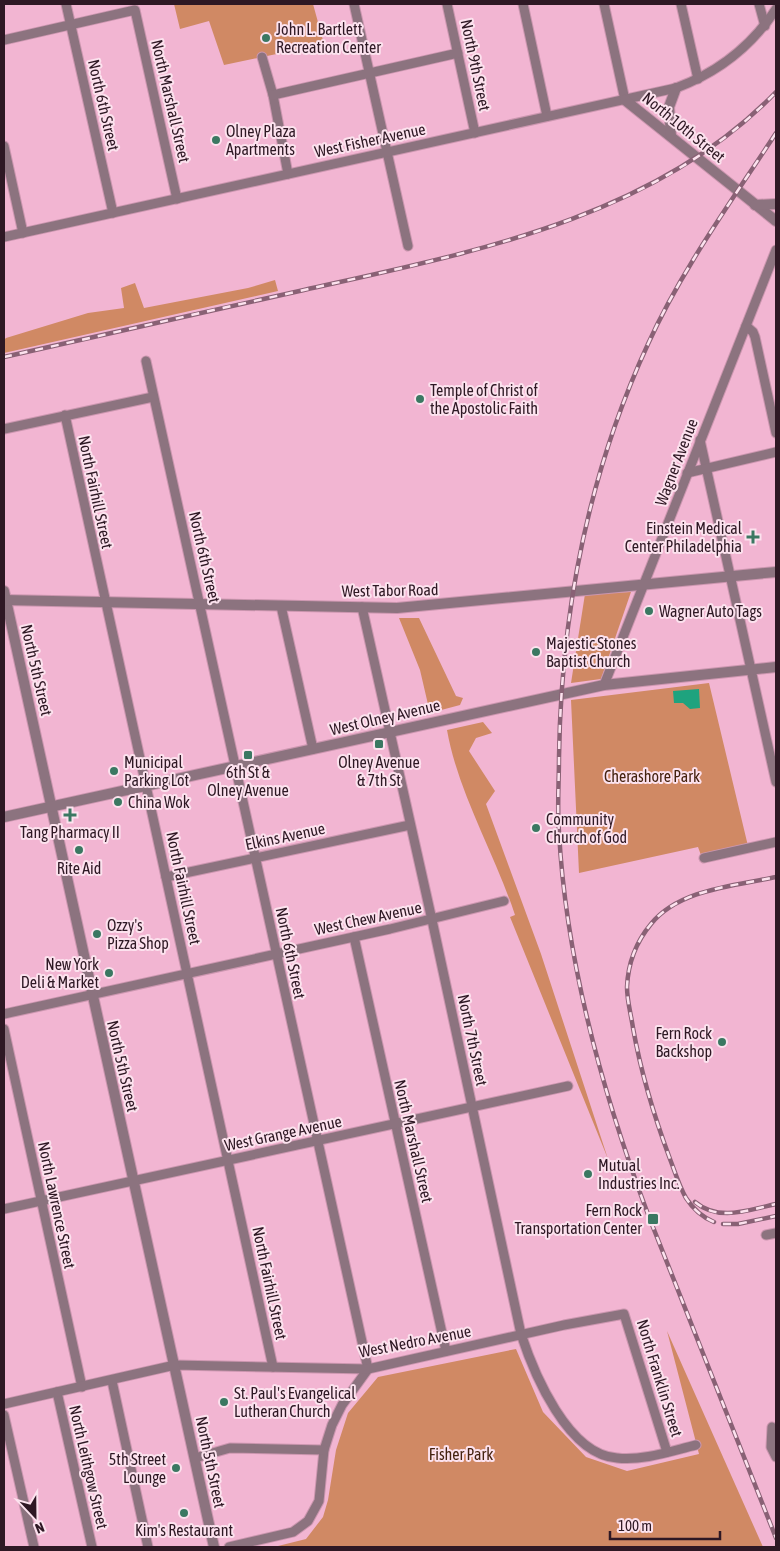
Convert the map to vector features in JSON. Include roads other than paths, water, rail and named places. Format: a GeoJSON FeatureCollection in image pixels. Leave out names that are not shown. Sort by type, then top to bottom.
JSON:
{"type":"FeatureCollection","features":[{"type":"Feature","properties":{"kind":"street","name":"North 6th Street"},"geometry":{"type":"LineString","coordinates":[[66,4],[112,213]]}},
{"type":"Feature","properties":{"kind":"street"},"geometry":{"type":"LineString","coordinates":[[354,4],[408,246]]}},
{"type":"Feature","properties":{"kind":"street","name":"North 9th Street"},"geometry":{"type":"LineString","coordinates":[[447,4],[475,133]]}},
{"type":"Feature","properties":{"kind":"street"},"geometry":{"type":"LineString","coordinates":[[522,4],[547,116]]}},
{"type":"Feature","properties":{"kind":"street","name":"North 10th Street"},"geometry":{"type":"LineString","coordinates":[[604,4],[625,100],[776,222]]}},
{"type":"Feature","properties":{"kind":"street"},"geometry":{"type":"LineString","coordinates":[[682,4],[698,79]]}},
{"type":"Feature","properties":{"kind":"street"},"geometry":{"type":"LineString","coordinates":[[759,4],[765,26]]}},
{"type":"Feature","properties":{"kind":"street","name":"West Fisher Avenue"},"geometry":{"type":"LineString","coordinates":[[4,237],[676,88],[724,65],[765,26],[776,9]]}},
{"type":"Feature","properties":{"kind":"street","name":"North Marshall Street"},"geometry":{"type":"LineString","coordinates":[[70,24],[135,10],[177,198]]}},
{"type":"Feature","properties":{"kind":"street"},"geometry":{"type":"LineString","coordinates":[[4,40],[70,24]]}},
{"type":"Feature","properties":{"kind":"street"},"geometry":{"type":"LineString","coordinates":[[273,94],[458,53]]}},
{"type":"Feature","properties":{"kind":"street"},"geometry":{"type":"LineString","coordinates":[[262,57],[273,94],[288,174]]}},
{"type":"Feature","properties":{"kind":"street"},"geometry":{"type":"LineString","coordinates":[[671,136],[669,107],[676,88]]}},
{"type":"Feature","properties":{"kind":"street"},"geometry":{"type":"LineString","coordinates":[[4,146],[23,233]]}},
{"type":"Feature","properties":{"kind":"street"},"geometry":{"type":"LineString","coordinates":[[755,205],[776,204]]}},
{"type":"Feature","properties":{"kind":"street","name":"Wagner Avenue"},"geometry":{"type":"LineString","coordinates":[[604,685],[700,440],[774,262],[776,250]]}},
{"type":"Feature","properties":{"kind":"street"},"geometry":{"type":"LineString","coordinates":[[746,326],[753,332],[755,337],[776,433]]}},
{"type":"Feature","properties":{"kind":"street","name":"North 6th Street"},"geometry":{"type":"LineString","coordinates":[[146,361],[236,766],[316,1142],[368,1369]]}},
{"type":"Feature","properties":{"kind":"street"},"geometry":{"type":"LineString","coordinates":[[4,429],[153,397]]}},
{"type":"Feature","properties":{"kind":"street","name":"North Fairhill Street"},"geometry":{"type":"LineString","coordinates":[[65,415],[104,601],[147,785],[273,1367]]}},
{"type":"Feature","properties":{"kind":"street"},"geometry":{"type":"LineString","coordinates":[[700,440],[776,782]]}},
{"type":"Feature","properties":{"kind":"street"},"geometry":{"type":"LineString","coordinates":[[687,473],[776,452]]}},
{"type":"Feature","properties":{"kind":"street","name":"West Tabor Road"},"geometry":{"type":"LineString","coordinates":[[4,597],[397,608],[776,572]]}},
{"type":"Feature","properties":{"kind":"street","name":"North 5th Street"},"geometry":{"type":"LineString","coordinates":[[4,597],[52,806],[214,1547]]}},
{"type":"Feature","properties":{"kind":"street"},"geometry":{"type":"LineString","coordinates":[[281,606],[313,749]]}},
{"type":"Feature","properties":{"kind":"street","name":"North 7th Street"},"geometry":{"type":"LineString","coordinates":[[362,607],[432,920],[521,1334],[532,1367],[546,1396],[572,1430],[590,1448],[616,1458],[641,1457],[667,1452]]}},
{"type":"Feature","properties":{"kind":"street","name":"West Olney Avenue"},"geometry":{"type":"LineString","coordinates":[[4,817],[604,685],[776,667]]}},
{"type":"Feature","properties":{"kind":"street","name":"Elkins Avenue"},"geometry":{"type":"LineString","coordinates":[[166,877],[410,825]]}},
{"type":"Feature","properties":{"kind":"street"},"geometry":{"type":"LineString","coordinates":[[704,858],[776,842]]}},
{"type":"Feature","properties":{"kind":"street","name":"West Chew Avenue"},"geometry":{"type":"LineString","coordinates":[[4,1014],[432,920],[504,901]]}},
{"type":"Feature","properties":{"kind":"street","name":"North Marshall Street"},"geometry":{"type":"LineString","coordinates":[[354,937],[446,1351]]}},
{"type":"Feature","properties":{"kind":"street","name":"North Lawrence Street"},"geometry":{"type":"LineString","coordinates":[[4,1029],[82,1386]]}},
{"type":"Feature","properties":{"kind":"street","name":"West Grange Avenue"},"geometry":{"type":"LineString","coordinates":[[4,1209],[568,1086]]}},
{"type":"Feature","properties":{"kind":"street"},"geometry":{"type":"LineString","coordinates":[[766,1235],[776,1233]]}},
{"type":"Feature","properties":{"kind":"street","name":"West Nedro Avenue"},"geometry":{"type":"LineString","coordinates":[[4,1404],[112,1381],[174,1365],[368,1369],[521,1334],[624,1314]]}},
{"type":"Feature","properties":{"kind":"street","name":"North Franklin Street"},"geometry":{"type":"LineString","coordinates":[[624,1314],[667,1452]]}},
{"type":"Feature","properties":{"kind":"street"},"geometry":{"type":"LineString","coordinates":[[229,1547],[292,1532],[308,1521],[319,1502],[324,1450],[332,1425],[342,1405],[368,1369]]}},
{"type":"Feature","properties":{"kind":"street"},"geometry":{"type":"LineString","coordinates":[[112,1381],[148,1547]]}},
{"type":"Feature","properties":{"kind":"street","name":"North Leithgow Street"},"geometry":{"type":"LineString","coordinates":[[57,1392],[92,1547]]}},
{"type":"Feature","properties":{"kind":"street"},"geometry":{"type":"LineString","coordinates":[[4,1415],[34,1547]]}},
{"type":"Feature","properties":{"kind":"street"},"geometry":{"type":"LineString","coordinates":[[772,1428],[771,1447],[776,1457]]}},
{"type":"Feature","properties":{"kind":"street"},"geometry":{"type":"LineString","coordinates":[[667,1452],[696,1445]]}},
{"type":"Feature","properties":{"kind":"street"},"geometry":{"type":"LineString","coordinates":[[195,1458],[230,1448],[324,1450]]}},
{"type":"Feature","properties":{"kind":"railway"},"geometry":{"type":"LineString","coordinates":[[4,357],[430,261],[494,245],[556,225],[617,201],[674,171],[727,135],[776,92]]}},
{"type":"Feature","properties":{"kind":"railway"},"geometry":{"type":"LineString","coordinates":[[649,1217],[632,1171],[602,1076],[578,979],[570,930],[563,881],[558,813],[561,704],[565,650],[572,598],[594,494],[609,443],[627,393],[661,316],[676,289],[708,236],[776,133]]}},
{"type":"Feature","properties":{"kind":"railway"},"geometry":{"type":"LineString","coordinates":[[714,1222],[698,1212],[686,1198],[677,1179],[659,1127],[648,1094],[636,1045],[627,992],[629,970],[641,938],[651,924],[663,912],[677,903],[709,891],[776,877]]}},
{"type":"Feature","properties":{"kind":"railway"},"geometry":{"type":"LineString","coordinates":[[695,1202],[714,1212],[724,1213],[734,1213],[776,1204]]}},
{"type":"Feature","properties":{"kind":"railway"},"geometry":{"type":"LineString","coordinates":[[723,1224],[738,1224],[776,1216]]}},
{"type":"Feature","properties":{"kind":"railway"},"geometry":{"type":"LineString","coordinates":[[651,1222],[776,1538]]}},
{"type":"Feature","properties":{"kind":"place","name":"John L. Bartlett Recreation Center"},"geometry":{"type":"Point","coordinates":[266,38]}},
{"type":"Feature","properties":{"kind":"place","name":"Olney Plaza Apartments"},"geometry":{"type":"Point","coordinates":[216,140]}},
{"type":"Feature","properties":{"kind":"place","name":"Temple of Christ of the Apostolic Faith"},"geometry":{"type":"Point","coordinates":[420,399]}},
{"type":"Feature","properties":{"kind":"place","name":"Einstein Medical Center Philadelphia"},"geometry":{"type":"Point","coordinates":[753,537]}},
{"type":"Feature","properties":{"kind":"place","name":"Wagner Auto Tags"},"geometry":{"type":"Point","coordinates":[649,611]}},
{"type":"Feature","properties":{"kind":"place","name":"Majestic Stones Baptist Church"},"geometry":{"type":"Point","coordinates":[536,652]}},
{"type":"Feature","properties":{"kind":"place","name":"Olney Avenue & 7th St"},"geometry":{"type":"Point","coordinates":[379,744]}},
{"type":"Feature","properties":{"kind":"place","name":"6th St & Olney Avenue"},"geometry":{"type":"Point","coordinates":[248,755]}},
{"type":"Feature","properties":{"kind":"place","name":"Municipal Parking Lot"},"geometry":{"type":"Point","coordinates":[114,771]}},
{"type":"Feature","properties":{"kind":"place","name":"China Wok"},"geometry":{"type":"Point","coordinates":[118,802]}},
{"type":"Feature","properties":{"kind":"place","name":"Tang Pharmacy II"},"geometry":{"type":"Point","coordinates":[70,815]}},
{"type":"Feature","properties":{"kind":"place","name":"Community Church of God"},"geometry":{"type":"Point","coordinates":[536,828]}},
{"type":"Feature","properties":{"kind":"place","name":"Rite Aid"},"geometry":{"type":"Point","coordinates":[79,850]}},
{"type":"Feature","properties":{"kind":"place","name":"Ozzy's Pizza Shop"},"geometry":{"type":"Point","coordinates":[97,934]}},
{"type":"Feature","properties":{"kind":"place","name":"New York Deli & Market"},"geometry":{"type":"Point","coordinates":[109,973]}},
{"type":"Feature","properties":{"kind":"place","name":"Fern Rock Backshop"},"geometry":{"type":"Point","coordinates":[722,1042]}},
{"type":"Feature","properties":{"kind":"place","name":"Mutual Industries Inc."},"geometry":{"type":"Point","coordinates":[588,1174]}},
{"type":"Feature","properties":{"kind":"place","name":"Fern Rock Transportation Center"},"geometry":{"type":"Point","coordinates":[653,1219]}},
{"type":"Feature","properties":{"kind":"place","name":"St. Paul's Evangelical Lutheran Church"},"geometry":{"type":"Point","coordinates":[224,1402]}},
{"type":"Feature","properties":{"kind":"place","name":"5th Street Lounge"},"geometry":{"type":"Point","coordinates":[176,1468]}},
{"type":"Feature","properties":{"kind":"place","name":"Kim's Restaurant"},"geometry":{"type":"Point","coordinates":[184,1513]}},
{"type":"Feature","properties":{"kind":"park label","name":"Cherashore Park"},"geometry":{"type":"Point","coordinates":[652,776]}},
{"type":"Feature","properties":{"kind":"park label","name":"Fisher Park"},"geometry":{"type":"Point","coordinates":[461,1454]}}]}
